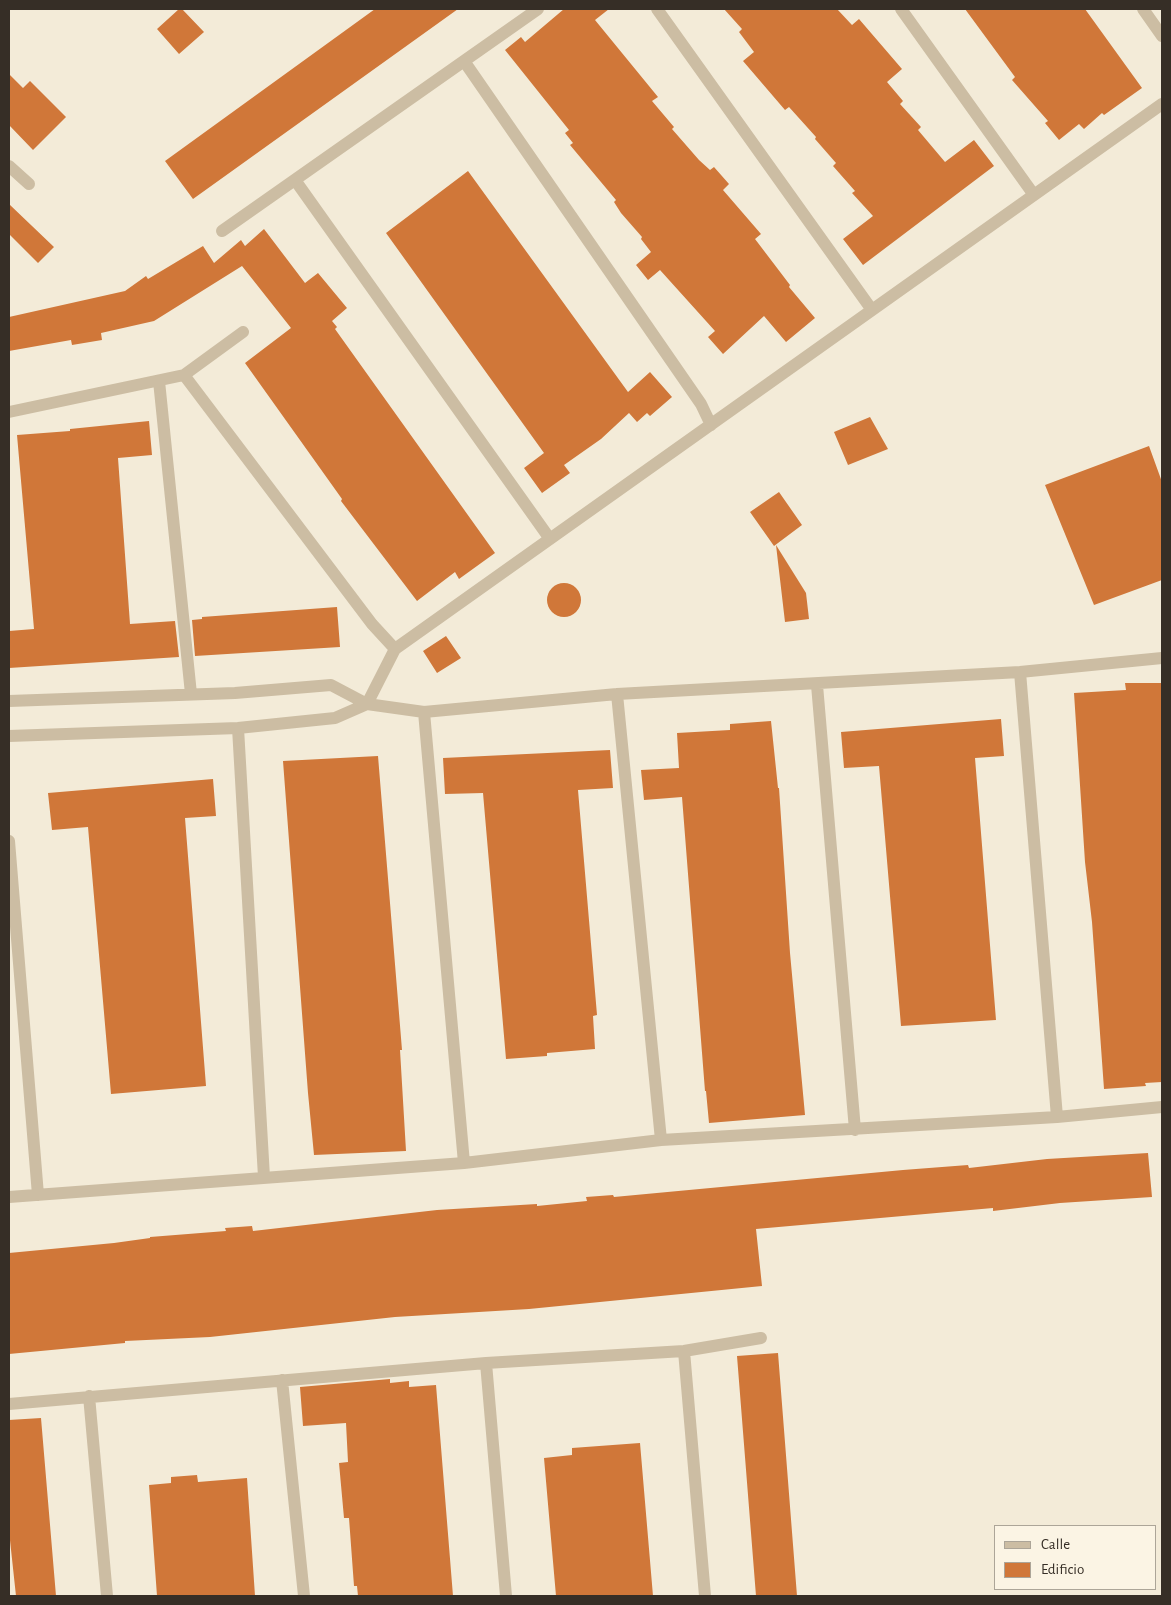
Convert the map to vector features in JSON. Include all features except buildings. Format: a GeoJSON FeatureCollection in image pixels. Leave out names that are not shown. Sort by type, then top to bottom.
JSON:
{"type":"FeatureCollection","features":[{"type":"Feature","properties":{"kind":"street"},"geometry":{"type":"LineString","coordinates":[[222,231],[538,9]]}},
{"type":"Feature","properties":{"kind":"street"},"geometry":{"type":"LineString","coordinates":[[657,9],[872,310]]}},
{"type":"Feature","properties":{"kind":"street"},"geometry":{"type":"LineString","coordinates":[[901,9],[1034,195]]}},
{"type":"Feature","properties":{"kind":"street"},"geometry":{"type":"LineString","coordinates":[[1143,9],[1162,36]]}},
{"type":"Feature","properties":{"kind":"street"},"geometry":{"type":"LineString","coordinates":[[464,61],[702,404],[710,425]]}},
{"type":"Feature","properties":{"kind":"street"},"geometry":{"type":"LineString","coordinates":[[9,736],[238,728],[335,718],[367,704],[395,649],[1162,104]]}},
{"type":"Feature","properties":{"kind":"street"},"geometry":{"type":"LineString","coordinates":[[9,166],[29,184]]}},
{"type":"Feature","properties":{"kind":"street"},"geometry":{"type":"LineString","coordinates":[[295,180],[550,539]]}},
{"type":"Feature","properties":{"kind":"street"},"geometry":{"type":"LineString","coordinates":[[9,412],[184,376],[243,332]]}},
{"type":"Feature","properties":{"kind":"street"},"geometry":{"type":"LineString","coordinates":[[184,376],[372,624],[395,649]]}},
{"type":"Feature","properties":{"kind":"street"},"geometry":{"type":"LineString","coordinates":[[159,381],[191,694]]}},
{"type":"Feature","properties":{"kind":"street"},"geometry":{"type":"LineString","coordinates":[[9,701],[191,694],[331,685],[367,704],[424,712],[617,694],[817,685],[1020,672],[1162,658]]}},
{"type":"Feature","properties":{"kind":"street"},"geometry":{"type":"LineString","coordinates":[[1020,672],[1057,1117]]}},
{"type":"Feature","properties":{"kind":"street"},"geometry":{"type":"LineString","coordinates":[[817,685],[855,1130]]}},
{"type":"Feature","properties":{"kind":"street"},"geometry":{"type":"LineString","coordinates":[[617,694],[662,1140]]}},
{"type":"Feature","properties":{"kind":"street"},"geometry":{"type":"LineString","coordinates":[[424,712],[464,1163]]}},
{"type":"Feature","properties":{"kind":"street"},"geometry":{"type":"LineString","coordinates":[[238,728],[264,1177]]}},
{"type":"Feature","properties":{"kind":"street"},"geometry":{"type":"LineString","coordinates":[[9,841],[38,1195]]}},
{"type":"Feature","properties":{"kind":"street"},"geometry":{"type":"LineString","coordinates":[[9,1197],[464,1163],[662,1140],[1057,1117],[1162,1107]]}},
{"type":"Feature","properties":{"kind":"street"},"geometry":{"type":"LineString","coordinates":[[9,1404],[486,1363],[684,1351],[761,1338]]}},
{"type":"Feature","properties":{"kind":"street"},"geometry":{"type":"LineString","coordinates":[[684,1351],[706,1596]]}},
{"type":"Feature","properties":{"kind":"street"},"geometry":{"type":"LineString","coordinates":[[486,1363],[506,1596]]}},
{"type":"Feature","properties":{"kind":"street"},"geometry":{"type":"LineString","coordinates":[[282,1380],[304,1596]]}},
{"type":"Feature","properties":{"kind":"street"},"geometry":{"type":"LineString","coordinates":[[89,1396],[107,1596]]}}]}
